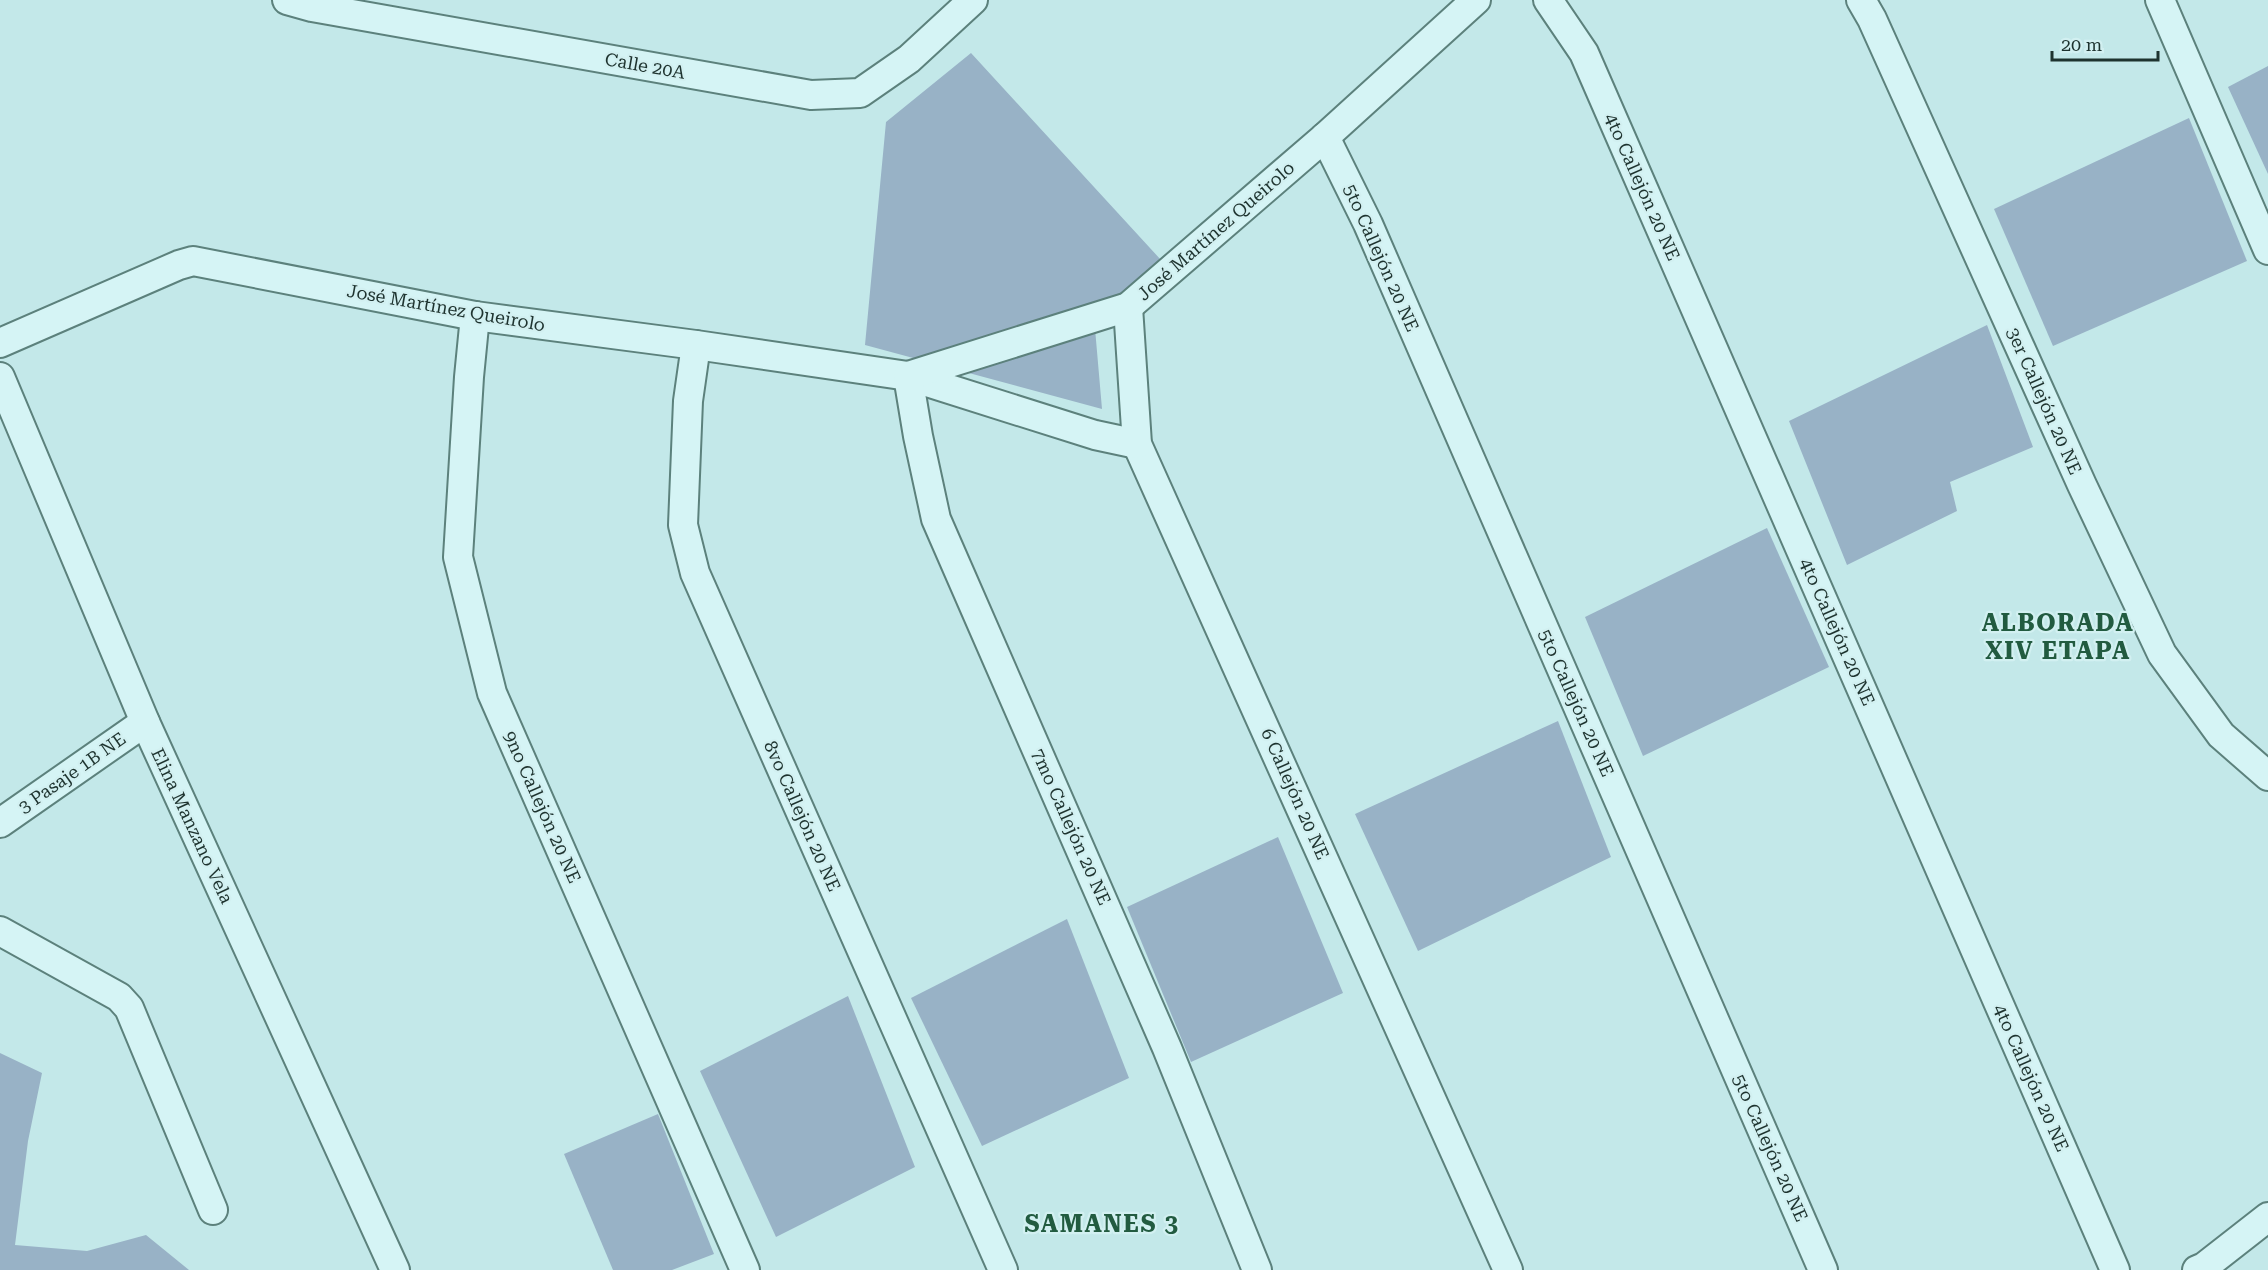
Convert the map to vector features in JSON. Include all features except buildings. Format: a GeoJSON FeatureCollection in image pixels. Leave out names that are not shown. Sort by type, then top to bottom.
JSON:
{"type":"FeatureCollection","features":[{"type":"Feature","properties":{"kind":"street","name":"Calle 20A"},"geometry":{"type":"LineString","coordinates":[[287,0],[312,8],[811,95],[860,93],[909,59],[973,0]]}},
{"type":"Feature","properties":{"kind":"street","name":"José Martínez Queirolo"},"geometry":{"type":"LineString","coordinates":[[908,376],[1128,307],[1325,137],[1476,0]]}},
{"type":"Feature","properties":{"kind":"street","name":"4to Callejón 20 NE"},"geometry":{"type":"LineString","coordinates":[[1548,0],[1584,53],[2115,1270]]}},
{"type":"Feature","properties":{"kind":"street","name":"3er Callejón 20 NE"},"geometry":{"type":"LineString","coordinates":[[1861,0],[1872,19],[2082,485],[2162,654],[2221,735],[2268,776]]}},
{"type":"Feature","properties":{"kind":"street"},"geometry":{"type":"LineString","coordinates":[[2160,0],[2268,250]]}},
{"type":"Feature","properties":{"kind":"street","name":"5to Callejón 20 NE"},"geometry":{"type":"LineString","coordinates":[[1325,137],[1368,224],[1823,1270]]}},
{"type":"Feature","properties":{"kind":"street","name":"José Martínez Queirolo"},"geometry":{"type":"LineString","coordinates":[[0,343],[193,261],[475,316],[908,376],[1095,435],[1137,444]]}},
{"type":"Feature","properties":{"kind":"street","name":"6 Callejón 20 NE"},"geometry":{"type":"LineString","coordinates":[[1128,307],[1137,444],[1508,1270]]}},
{"type":"Feature","properties":{"kind":"street","name":"9no Callejón 20 NE"},"geometry":{"type":"LineString","coordinates":[[475,316],[458,557],[492,693],[745,1270]]}},
{"type":"Feature","properties":{"kind":"street","name":"8vo Callejón 20 NE"},"geometry":{"type":"LineString","coordinates":[[696,345],[688,401],[683,525],[695,573],[1003,1270]]}},
{"type":"Feature","properties":{"kind":"street","name":"7mo Callejón 20 NE"},"geometry":{"type":"LineString","coordinates":[[908,376],[936,519],[1167,1048],[1257,1270]]}},
{"type":"Feature","properties":{"kind":"street","name":"Elina Manzano Vela"},"geometry":{"type":"LineString","coordinates":[[0,377],[145,722],[395,1270]]}},
{"type":"Feature","properties":{"kind":"street","name":"3 Pasaje 1B NE"},"geometry":{"type":"LineString","coordinates":[[0,823],[145,722]]}},
{"type":"Feature","properties":{"kind":"street"},"geometry":{"type":"LineString","coordinates":[[0,931],[119,997],[129,1008],[213,1210]]}},
{"type":"Feature","properties":{"kind":"street"},"geometry":{"type":"LineString","coordinates":[[2197,1270],[2268,1217]]}},
{"type":"Feature","properties":{"kind":"shaded area"},"geometry":{"type":"Polygon","coordinates":[[[971,53],[1161,260],[1094,317],[1102,409],[865,345],[886,122],[971,53]]]}},
{"type":"Feature","properties":{"kind":"shaded area"},"geometry":{"type":"Polygon","coordinates":[[[2268,66],[2268,174],[2228,87],[2268,66]]]}},
{"type":"Feature","properties":{"kind":"shaded area"},"geometry":{"type":"Polygon","coordinates":[[[2189,118],[2247,261],[2053,346],[1994,209],[2189,118]]]}},
{"type":"Feature","properties":{"kind":"shaded area"},"geometry":{"type":"Polygon","coordinates":[[[1987,325],[2033,447],[1950,482],[1957,511],[1847,565],[1789,421],[1987,325]]]}},
{"type":"Feature","properties":{"kind":"shaded area"},"geometry":{"type":"Polygon","coordinates":[[[1767,528],[1829,667],[1643,756],[1585,617],[1767,528]]]}},
{"type":"Feature","properties":{"kind":"shaded area"},"geometry":{"type":"Polygon","coordinates":[[[1558,721],[1611,857],[1418,951],[1355,814],[1558,721]]]}},
{"type":"Feature","properties":{"kind":"shaded area"},"geometry":{"type":"Polygon","coordinates":[[[1278,837],[1343,993],[1191,1062],[1127,907],[1278,837]]]}},
{"type":"Feature","properties":{"kind":"shaded area"},"geometry":{"type":"Polygon","coordinates":[[[1067,919],[1129,1078],[982,1146],[911,998],[1067,919]]]}},
{"type":"Feature","properties":{"kind":"shaded area"},"geometry":{"type":"Polygon","coordinates":[[[848,996],[915,1167],[776,1237],[700,1071],[848,996]]]}},
{"type":"Feature","properties":{"kind":"shaded area"},"geometry":{"type":"Polygon","coordinates":[[[0,1053],[42,1073],[28,1141],[15,1245],[87,1251],[146,1235],[189,1270],[0,1270],[0,1053]]]}},
{"type":"Feature","properties":{"kind":"shaded area"},"geometry":{"type":"Polygon","coordinates":[[[658,1114],[714,1254],[672,1270],[613,1270],[564,1154],[658,1114]]]}},
{"type":"Feature","properties":{"kind":"district","name":"ALBORADA XIV ETAPA"},"geometry":{"type":"Point","coordinates":[2058,637]}},
{"type":"Feature","properties":{"kind":"district","name":"SAMANES 3"},"geometry":{"type":"Point","coordinates":[1102,1224]}}]}
